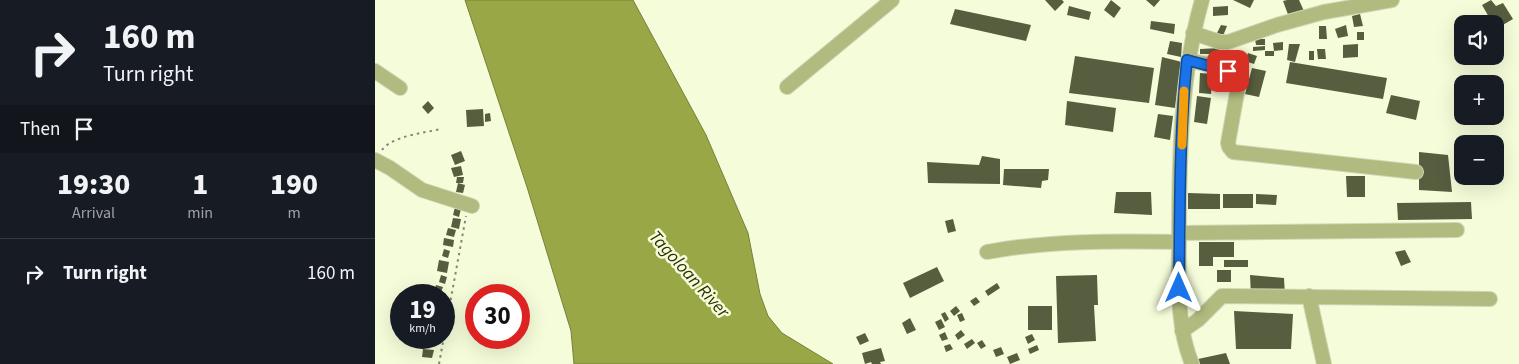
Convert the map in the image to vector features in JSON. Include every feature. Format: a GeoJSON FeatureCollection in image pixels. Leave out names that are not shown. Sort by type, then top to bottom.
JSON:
{"type":"FeatureCollection","features":[{"type":"Feature","properties":{"kind":"street"},"geometry":{"type":"LineString","coordinates":[[787,87],[892,0]]}},
{"type":"Feature","properties":{"kind":"street"},"geometry":{"type":"LineString","coordinates":[[1192,364],[1182,331],[1179,288],[1179,237],[1184,90],[1187,60],[1202,0]]}},
{"type":"Feature","properties":{"kind":"street"},"geometry":{"type":"LineString","coordinates":[[1193,33],[1220,42],[1228,42],[1277,25],[1324,12],[1392,0]]}},
{"type":"Feature","properties":{"kind":"street"},"geometry":{"type":"LineString","coordinates":[[1187,60],[1228,71],[1236,78],[1238,86],[1228,143],[1233,152],[1416,172]]}},
{"type":"Feature","properties":{"kind":"street"},"geometry":{"type":"LineString","coordinates":[[375,71],[400,88]]}},
{"type":"Feature","properties":{"kind":"street"},"geometry":{"type":"LineString","coordinates":[[375,160],[422,190],[470,206]]}},
{"type":"Feature","properties":{"kind":"street"},"geometry":{"type":"LineString","coordinates":[[987,252],[1014,247],[1066,242],[1179,237],[1457,230]]}},
{"type":"Feature","properties":{"kind":"street"},"geometry":{"type":"LineString","coordinates":[[1182,331],[1198,320],[1222,296],[1490,299]]}},
{"type":"Feature","properties":{"kind":"street"},"geometry":{"type":"LineString","coordinates":[[1309,296],[1324,364]]}},
{"type":"Feature","properties":{"kind":"path"},"geometry":{"type":"LineString","coordinates":[[375,160],[387,143],[441,129]]}},
{"type":"Feature","properties":{"kind":"path"},"geometry":{"type":"LineString","coordinates":[[439,364],[470,206]]}},
{"type":"Feature","properties":{"kind":"water","name":"Tagoloan River"},"geometry":{"type":"Polygon","coordinates":[[[465,0],[633,0],[706,135],[748,233],[760,294],[768,316],[782,333],[833,364],[574,364],[571,331],[527,187],[465,0]]]}},
{"type":"Feature","properties":{"kind":"building"},"geometry":{"type":"Polygon","coordinates":[[[1045,0],[1062,0],[1064,2],[1055,11],[1045,0]]]}},
{"type":"Feature","properties":{"kind":"building"},"geometry":{"type":"Polygon","coordinates":[[[1111,0],[1121,8],[1114,18],[1104,10],[1111,0]]]}},
{"type":"Feature","properties":{"kind":"building"},"geometry":{"type":"Polygon","coordinates":[[[1146,0],[1160,0],[1154,7],[1146,0]]]}},
{"type":"Feature","properties":{"kind":"building"},"geometry":{"type":"Polygon","coordinates":[[[1233,0],[1254,0],[1250,8],[1233,0]]]}},
{"type":"Feature","properties":{"kind":"building"},"geometry":{"type":"Polygon","coordinates":[[[1299,0],[1309,22],[1293,28],[1283,1],[1299,0]]]}},
{"type":"Feature","properties":{"kind":"building"},"geometry":{"type":"Polygon","coordinates":[[[1491,0],[1496,6],[1503,3],[1513,19],[1504,24],[1504,15],[1488,15],[1482,5],[1491,0]]]}},
{"type":"Feature","properties":{"kind":"building"},"geometry":{"type":"Polygon","coordinates":[[[1069,6],[1091,12],[1089,20],[1067,15],[1069,6]]]}},
{"type":"Feature","properties":{"kind":"building"},"geometry":{"type":"Polygon","coordinates":[[[1228,6],[1228,15],[1213,16],[1213,7],[1228,6]]]}},
{"type":"Feature","properties":{"kind":"building"},"geometry":{"type":"Polygon","coordinates":[[[955,9],[1031,25],[1026,41],[950,24],[955,9]]]}},
{"type":"Feature","properties":{"kind":"building"},"geometry":{"type":"Polygon","coordinates":[[[1360,14],[1363,26],[1354,27],[1352,16],[1360,14]]]}},
{"type":"Feature","properties":{"kind":"building"},"geometry":{"type":"Polygon","coordinates":[[[1151,21],[1175,24],[1174,34],[1150,29],[1151,21]]]}},
{"type":"Feature","properties":{"kind":"building"},"geometry":{"type":"Polygon","coordinates":[[[1221,25],[1227,26],[1223,36],[1216,35],[1221,25]]]}},
{"type":"Feature","properties":{"kind":"building"},"geometry":{"type":"Polygon","coordinates":[[[1346,25],[1348,36],[1338,38],[1335,29],[1346,25]]]}},
{"type":"Feature","properties":{"kind":"building"},"geometry":{"type":"Polygon","coordinates":[[[1319,26],[1326,26],[1327,39],[1319,39],[1319,26]]]}},
{"type":"Feature","properties":{"kind":"building"},"geometry":{"type":"Polygon","coordinates":[[[1357,32],[1364,32],[1364,40],[1357,40],[1357,32]]]}},
{"type":"Feature","properties":{"kind":"building"},"geometry":{"type":"Polygon","coordinates":[[[1255,39],[1265,39],[1265,45],[1256,45],[1255,39]]]}},
{"type":"Feature","properties":{"kind":"building"},"geometry":{"type":"Polygon","coordinates":[[[1170,41],[1182,43],[1181,57],[1167,54],[1170,41]]]}},
{"type":"Feature","properties":{"kind":"building"},"geometry":{"type":"Polygon","coordinates":[[[1283,42],[1283,50],[1274,51],[1273,43],[1283,42]]]}},
{"type":"Feature","properties":{"kind":"building"},"geometry":{"type":"Polygon","coordinates":[[[1289,44],[1300,44],[1295,62],[1287,60],[1289,44]]]}},
{"type":"Feature","properties":{"kind":"building"},"geometry":{"type":"Polygon","coordinates":[[[1358,44],[1358,57],[1343,58],[1343,45],[1358,44]]]}},
{"type":"Feature","properties":{"kind":"building"},"geometry":{"type":"Polygon","coordinates":[[[1265,46],[1265,50],[1253,51],[1253,47],[1265,46]]]}},
{"type":"Feature","properties":{"kind":"building"},"geometry":{"type":"Polygon","coordinates":[[[1220,48],[1220,54],[1200,54],[1200,49],[1220,48]]]}},
{"type":"Feature","properties":{"kind":"building"},"geometry":{"type":"Polygon","coordinates":[[[1317,49],[1325,49],[1326,59],[1318,59],[1317,49]]]}},
{"type":"Feature","properties":{"kind":"building"},"geometry":{"type":"Polygon","coordinates":[[[1265,51],[1274,51],[1274,56],[1265,56],[1265,51]]]}},
{"type":"Feature","properties":{"kind":"building"},"geometry":{"type":"Polygon","coordinates":[[[1309,51],[1314,51],[1314,60],[1309,60],[1309,51]]]}},
{"type":"Feature","properties":{"kind":"building"},"geometry":{"type":"Polygon","coordinates":[[[1248,53],[1257,56],[1254,64],[1245,61],[1248,53]]]}},
{"type":"Feature","properties":{"kind":"building"},"geometry":{"type":"Polygon","coordinates":[[[1075,56],[1154,68],[1149,103],[1069,93],[1075,56]]]}},
{"type":"Feature","properties":{"kind":"building"},"geometry":{"type":"Polygon","coordinates":[[[1162,57],[1182,62],[1175,108],[1155,105],[1162,57]]]}},
{"type":"Feature","properties":{"kind":"building"},"geometry":{"type":"Polygon","coordinates":[[[1290,62],[1387,78],[1383,99],[1286,83],[1290,62]]]}},
{"type":"Feature","properties":{"kind":"building"},"geometry":{"type":"Polygon","coordinates":[[[1252,68],[1266,71],[1259,97],[1245,94],[1252,68]]]}},
{"type":"Feature","properties":{"kind":"building"},"geometry":{"type":"Polygon","coordinates":[[[1200,73],[1213,74],[1211,94],[1199,93],[1200,73]]]}},
{"type":"Feature","properties":{"kind":"building"},"geometry":{"type":"Polygon","coordinates":[[[1391,95],[1420,101],[1416,120],[1386,113],[1391,95]]]}},
{"type":"Feature","properties":{"kind":"building"},"geometry":{"type":"Polygon","coordinates":[[[1197,96],[1211,98],[1207,124],[1194,122],[1197,96]]]}},
{"type":"Feature","properties":{"kind":"building"},"geometry":{"type":"Polygon","coordinates":[[[428,101],[434,108],[428,114],[422,107],[428,101]]]}},
{"type":"Feature","properties":{"kind":"building"},"geometry":{"type":"Polygon","coordinates":[[[1067,101],[1116,108],[1113,132],[1065,125],[1067,101]]]}},
{"type":"Feature","properties":{"kind":"building"},"geometry":{"type":"Polygon","coordinates":[[[483,109],[484,126],[467,127],[466,110],[483,109]]]}},
{"type":"Feature","properties":{"kind":"building"},"geometry":{"type":"Polygon","coordinates":[[[490,113],[491,121],[485,122],[485,114],[490,113]]]}},
{"type":"Feature","properties":{"kind":"building"},"geometry":{"type":"Polygon","coordinates":[[[1158,114],[1173,116],[1170,140],[1154,137],[1158,114]]]}},
{"type":"Feature","properties":{"kind":"building"},"geometry":{"type":"Polygon","coordinates":[[[461,151],[465,161],[455,165],[451,155],[461,151]]]}},
{"type":"Feature","properties":{"kind":"building"},"geometry":{"type":"Polygon","coordinates":[[[1419,152],[1448,155],[1452,192],[1419,190],[1419,152]]]}},
{"type":"Feature","properties":{"kind":"building"},"geometry":{"type":"Polygon","coordinates":[[[982,156],[1000,159],[1000,184],[928,183],[927,162],[979,165],[982,156]]]}},
{"type":"Feature","properties":{"kind":"building"},"geometry":{"type":"Polygon","coordinates":[[[461,166],[463,175],[454,177],[451,168],[461,166]]]}},
{"type":"Feature","properties":{"kind":"building"},"geometry":{"type":"Polygon","coordinates":[[[1004,169],[1049,169],[1048,180],[1042,181],[1041,188],[1003,185],[1004,169]]]}},
{"type":"Feature","properties":{"kind":"building"},"geometry":{"type":"Polygon","coordinates":[[[1346,176],[1365,176],[1365,197],[1347,197],[1346,176]]]}},
{"type":"Feature","properties":{"kind":"building"},"geometry":{"type":"Polygon","coordinates":[[[457,177],[464,177],[463,183],[456,183],[457,177]]]}},
{"type":"Feature","properties":{"kind":"building"},"geometry":{"type":"Polygon","coordinates":[[[458,183],[465,185],[463,193],[456,192],[458,183]]]}},
{"type":"Feature","properties":{"kind":"building"},"geometry":{"type":"Polygon","coordinates":[[[1116,192],[1151,192],[1152,215],[1114,213],[1116,192]]]}},
{"type":"Feature","properties":{"kind":"building"},"geometry":{"type":"Polygon","coordinates":[[[1188,193],[1220,194],[1220,209],[1188,209],[1188,193]]]}},
{"type":"Feature","properties":{"kind":"building"},"geometry":{"type":"Polygon","coordinates":[[[1223,194],[1253,194],[1253,208],[1223,208],[1223,194]]]}},
{"type":"Feature","properties":{"kind":"building"},"geometry":{"type":"Polygon","coordinates":[[[1256,194],[1277,195],[1276,205],[1256,204],[1256,194]]]}},
{"type":"Feature","properties":{"kind":"building"},"geometry":{"type":"Polygon","coordinates":[[[1471,202],[1472,219],[1398,220],[1397,203],[1471,202]]]}},
{"type":"Feature","properties":{"kind":"building"},"geometry":{"type":"Polygon","coordinates":[[[455,207],[461,209],[459,217],[453,215],[455,207]]]}},
{"type":"Feature","properties":{"kind":"building"},"geometry":{"type":"Polygon","coordinates":[[[453,218],[461,219],[459,229],[451,227],[453,218]]]}},
{"type":"Feature","properties":{"kind":"building"},"geometry":{"type":"Polygon","coordinates":[[[953,219],[956,231],[948,233],[945,221],[953,219]]]}},
{"type":"Feature","properties":{"kind":"building"},"geometry":{"type":"Polygon","coordinates":[[[448,228],[456,230],[454,237],[446,235],[448,228]]]}},
{"type":"Feature","properties":{"kind":"building"},"geometry":{"type":"Polygon","coordinates":[[[444,238],[454,240],[453,247],[443,245],[444,238]]]}},
{"type":"Feature","properties":{"kind":"building"},"geometry":{"type":"Polygon","coordinates":[[[1199,242],[1234,242],[1234,257],[1213,257],[1213,266],[1199,266],[1199,242]]]}},
{"type":"Feature","properties":{"kind":"building"},"geometry":{"type":"Polygon","coordinates":[[[444,249],[450,251],[448,258],[442,256],[444,249]]]}},
{"type":"Feature","properties":{"kind":"building"},"geometry":{"type":"Polygon","coordinates":[[[1405,250],[1411,262],[1401,266],[1395,252],[1405,250]]]}},
{"type":"Feature","properties":{"kind":"building"},"geometry":{"type":"Polygon","coordinates":[[[439,260],[449,262],[447,273],[437,271],[439,260]]]}},
{"type":"Feature","properties":{"kind":"building"},"geometry":{"type":"Polygon","coordinates":[[[1224,260],[1248,260],[1248,267],[1224,267],[1224,260]]]}},
{"type":"Feature","properties":{"kind":"building"},"geometry":{"type":"Polygon","coordinates":[[[937,267],[944,281],[910,298],[903,283],[937,267]]]}},
{"type":"Feature","properties":{"kind":"building"},"geometry":{"type":"Polygon","coordinates":[[[1217,270],[1231,270],[1231,282],[1217,282],[1217,270]]]}},
{"type":"Feature","properties":{"kind":"building"},"geometry":{"type":"Polygon","coordinates":[[[441,275],[447,277],[445,284],[439,282],[441,275]]]}},
{"type":"Feature","properties":{"kind":"building"},"geometry":{"type":"Polygon","coordinates":[[[1097,275],[1098,305],[1094,305],[1096,341],[1058,343],[1056,276],[1097,275]]]}},
{"type":"Feature","properties":{"kind":"building"},"geometry":{"type":"Polygon","coordinates":[[[1250,275],[1284,278],[1285,296],[1251,296],[1250,275]]]}},
{"type":"Feature","properties":{"kind":"building"},"geometry":{"type":"Polygon","coordinates":[[[997,283],[1000,288],[988,296],[985,291],[997,283]]]}},
{"type":"Feature","properties":{"kind":"building"},"geometry":{"type":"Polygon","coordinates":[[[976,297],[980,302],[974,306],[970,301],[976,297]]]}},
{"type":"Feature","properties":{"kind":"building"},"geometry":{"type":"Polygon","coordinates":[[[956,306],[960,311],[954,316],[950,311],[956,306]]]}},
{"type":"Feature","properties":{"kind":"building"},"geometry":{"type":"Polygon","coordinates":[[[1028,306],[1052,306],[1052,330],[1028,330],[1028,306]]]}},
{"type":"Feature","properties":{"kind":"building"},"geometry":{"type":"Polygon","coordinates":[[[1234,311],[1293,314],[1291,349],[1236,349],[1234,311]]]}},
{"type":"Feature","properties":{"kind":"building"},"geometry":{"type":"Polygon","coordinates":[[[945,312],[949,319],[945,322],[941,314],[945,312]]]}},
{"type":"Feature","properties":{"kind":"building"},"geometry":{"type":"Polygon","coordinates":[[[962,313],[965,320],[960,322],[957,315],[962,313]]]}},
{"type":"Feature","properties":{"kind":"building"},"geometry":{"type":"Polygon","coordinates":[[[910,318],[916,330],[907,334],[902,323],[910,318]]]}},
{"type":"Feature","properties":{"kind":"building"},"geometry":{"type":"Polygon","coordinates":[[[941,319],[945,327],[939,330],[935,322],[941,319]]]}},
{"type":"Feature","properties":{"kind":"building"},"geometry":{"type":"Polygon","coordinates":[[[961,330],[965,335],[958,340],[955,335],[961,330]]]}},
{"type":"Feature","properties":{"kind":"building"},"geometry":{"type":"Polygon","coordinates":[[[945,332],[948,339],[942,341],[939,335],[945,332]]]}},
{"type":"Feature","properties":{"kind":"building"},"geometry":{"type":"Polygon","coordinates":[[[865,333],[869,341],[860,345],[856,337],[865,333]]]}},
{"type":"Feature","properties":{"kind":"building"},"geometry":{"type":"Polygon","coordinates":[[[1032,334],[1035,340],[1028,344],[1025,337],[1032,334]]]}},
{"type":"Feature","properties":{"kind":"building"},"geometry":{"type":"Polygon","coordinates":[[[972,339],[975,343],[967,349],[964,344],[972,339]]]}},
{"type":"Feature","properties":{"kind":"building"},"geometry":{"type":"Polygon","coordinates":[[[982,340],[986,346],[981,349],[977,343],[982,340]]]}},
{"type":"Feature","properties":{"kind":"building"},"geometry":{"type":"Polygon","coordinates":[[[950,344],[953,349],[946,352],[944,346],[950,344]]]}},
{"type":"Feature","properties":{"kind":"building"},"geometry":{"type":"Polygon","coordinates":[[[1037,345],[1039,350],[1030,354],[1028,349],[1037,345]]]}},
{"type":"Feature","properties":{"kind":"building"},"geometry":{"type":"Polygon","coordinates":[[[1001,347],[1004,354],[996,357],[993,350],[1001,347]]]}},
{"type":"Feature","properties":{"kind":"building"},"geometry":{"type":"Polygon","coordinates":[[[881,348],[885,361],[880,362],[881,364],[872,364],[871,362],[865,364],[862,353],[881,348]]]}},
{"type":"Feature","properties":{"kind":"building"},"geometry":{"type":"Polygon","coordinates":[[[423,349],[434,350],[432,358],[422,357],[423,349]]]}},
{"type":"Feature","properties":{"kind":"building"},"geometry":{"type":"Polygon","coordinates":[[[1017,353],[1020,360],[1010,364],[1007,357],[1017,353]]]}},
{"type":"Feature","properties":{"kind":"building"},"geometry":{"type":"Polygon","coordinates":[[[1226,353],[1230,364],[1199,364],[1198,359],[1226,353]]]}},
{"type":"Feature","properties":{"kind":"slow traffic"},"geometry":{"type":"LineString","coordinates":[[1182,145],[1184,91]]}},
{"type":"Feature","properties":{"kind":"route"},"geometry":{"type":"LineString","coordinates":[[1179,288],[1179,216],[1187,60],[1228,71]]}}]}
